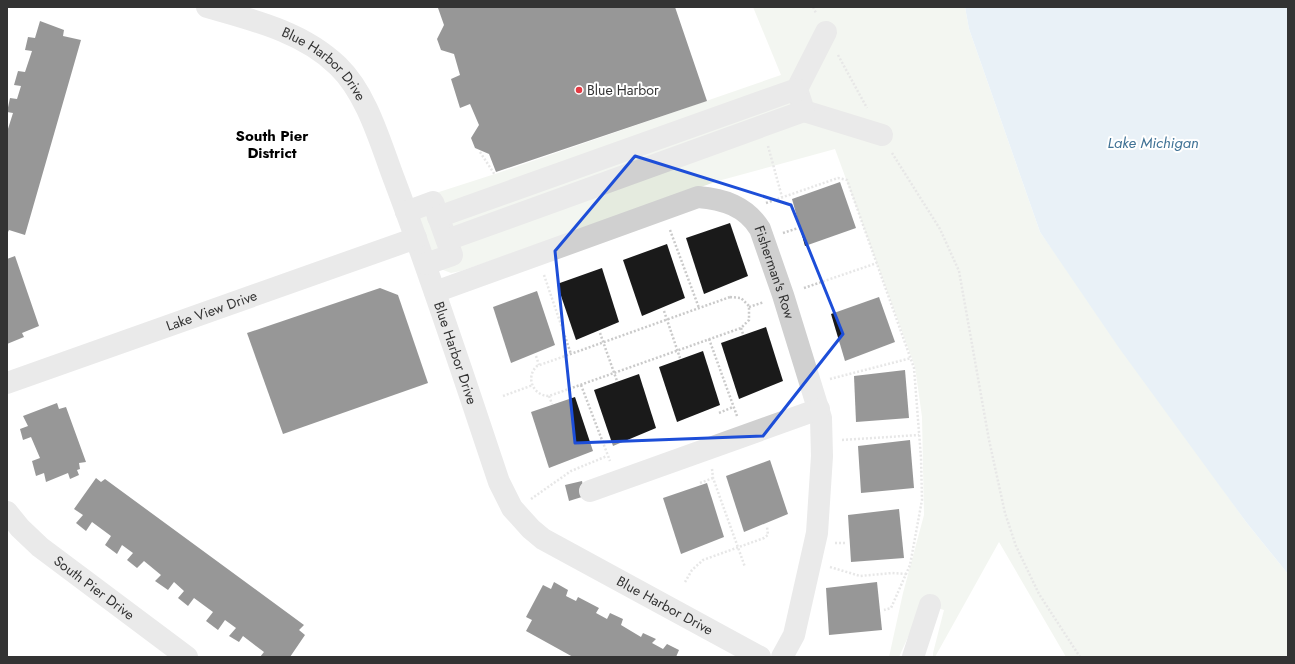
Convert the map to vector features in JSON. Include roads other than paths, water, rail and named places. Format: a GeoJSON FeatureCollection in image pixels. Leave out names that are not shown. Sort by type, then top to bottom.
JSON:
{"type":"FeatureCollection","features":[{"type":"Feature","properties":{"kind":"street","name":"Blue Harbor Drive"},"geometry":{"type":"LineString","coordinates":[[207,7],[259,22],[291,35],[315,48],[338,66],[359,92],[426,264],[499,482],[515,512],[543,539],[760,657]]}},
{"type":"Feature","properties":{"kind":"street"},"geometry":{"type":"LineString","coordinates":[[438,217],[797,89],[826,32]]}},
{"type":"Feature","properties":{"kind":"street"},"geometry":{"type":"LineString","coordinates":[[797,89],[804,111]]}},
{"type":"Feature","properties":{"kind":"street"},"geometry":{"type":"LineString","coordinates":[[447,240],[804,111],[882,135]]}},
{"type":"Feature","properties":{"kind":"street","name":"Fisherman's Row"},"geometry":{"type":"LineString","coordinates":[[435,292],[698,197],[718,199],[738,207],[748,215],[760,229],[819,409],[821,441],[817,532],[794,635],[782,657]]}},
{"type":"Feature","properties":{"kind":"street"},"geometry":{"type":"LineString","coordinates":[[406,212],[433,202],[452,256],[426,264]]}},
{"type":"Feature","properties":{"kind":"street","name":"Lake View Drive"},"geometry":{"type":"LineString","coordinates":[[7,383],[416,238]]}},
{"type":"Feature","properties":{"kind":"street"},"geometry":{"type":"LineString","coordinates":[[590,491],[819,409]]}},
{"type":"Feature","properties":{"kind":"street","name":"South Pier Drive"},"geometry":{"type":"LineString","coordinates":[[7,512],[40,547],[187,657]]}},
{"type":"Feature","properties":{"kind":"street"},"geometry":{"type":"LineString","coordinates":[[913,657],[930,605]]}},
{"type":"Feature","properties":{"kind":"water","name":"Lake Michigan"},"geometry":{"type":"Polygon","coordinates":[[[965,7],[1288,7],[1288,574],[1246,522],[1119,348],[1040,232],[969,29],[965,7]]]}},
{"type":"Feature","properties":{"kind":"place","name":"Blue Harbor"},"geometry":{"type":"Point","coordinates":[579,90]}},
{"type":"Feature","properties":{"kind":"district","name":"South Pier District"},"geometry":{"type":"Point","coordinates":[272,144]}}]}
